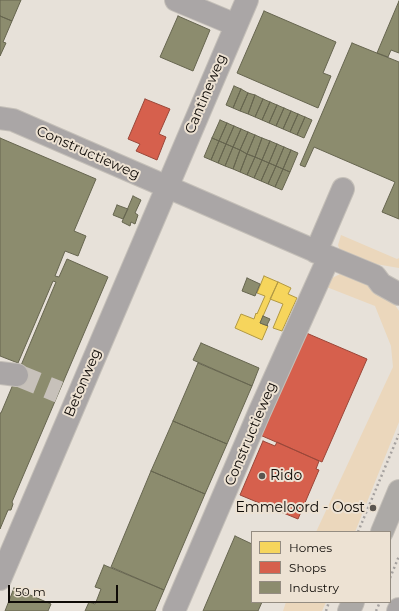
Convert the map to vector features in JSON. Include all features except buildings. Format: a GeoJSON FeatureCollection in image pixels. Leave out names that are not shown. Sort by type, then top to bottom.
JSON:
{"type":"FeatureCollection","features":[{"type":"Feature","properties":{"kind":"main road"},"geometry":{"type":"LineString","coordinates":[[382,531],[389,480]]}},
{"type":"Feature","properties":{"kind":"street"},"geometry":{"type":"LineString","coordinates":[[176,0],[236,26]]}},
{"type":"Feature","properties":{"kind":"street","name":"Cantineweg"},"geometry":{"type":"LineString","coordinates":[[166,188],[247,0]]}},
{"type":"Feature","properties":{"kind":"street","name":"Constructieweg"},"geometry":{"type":"LineString","coordinates":[[0,118],[13,120],[166,188],[375,276],[381,284],[399,294]]}},
{"type":"Feature","properties":{"kind":"street","name":"Betonweg"},"geometry":{"type":"LineString","coordinates":[[0,579],[67,396],[166,188]]}},
{"type":"Feature","properties":{"kind":"street"},"geometry":{"type":"LineString","coordinates":[[322,254],[343,189]]}},
{"type":"Feature","properties":{"kind":"street","name":"Constructieweg"},"geometry":{"type":"LineString","coordinates":[[174,611],[259,413],[322,254]]}},
{"type":"Feature","properties":{"kind":"street","name":"Constructieweg"},"geometry":{"type":"LineString","coordinates":[[375,276],[385,274],[399,278]]}},
{"type":"Feature","properties":{"kind":"path"},"geometry":{"type":"LineString","coordinates":[[359,531],[389,480],[399,434]]}},
{"type":"Feature","properties":{"kind":"path"},"geometry":{"type":"LineString","coordinates":[[391,576],[399,556]]}},
{"type":"Feature","properties":{"kind":"shaded area"},"geometry":{"type":"Polygon","coordinates":[[[341,235],[397,259],[399,258],[399,268],[364,262],[340,251],[338,245],[341,235]]]}},
{"type":"Feature","properties":{"kind":"shaded area"},"geometry":{"type":"Polygon","coordinates":[[[340,274],[354,276],[391,299],[399,311],[399,422],[355,531],[316,531],[393,367],[391,346],[375,306],[324,286],[328,280],[340,274]]]}},
{"type":"Feature","properties":{"kind":"shaded area"},"geometry":{"type":"Polygon","coordinates":[[[286,603],[326,603],[322,611],[283,611],[286,603]]]}},
{"type":"Feature","properties":{"kind":"tunnel"},"geometry":{"type":"LineString","coordinates":[[17,375],[59,392]]}},
{"type":"Feature","properties":{"kind":"place","name":"Rido"},"geometry":{"type":"Point","coordinates":[262,476]}},
{"type":"Feature","properties":{"kind":"place","name":"Emmeloord - Oost"},"geometry":{"type":"Point","coordinates":[373,508]}}]}
